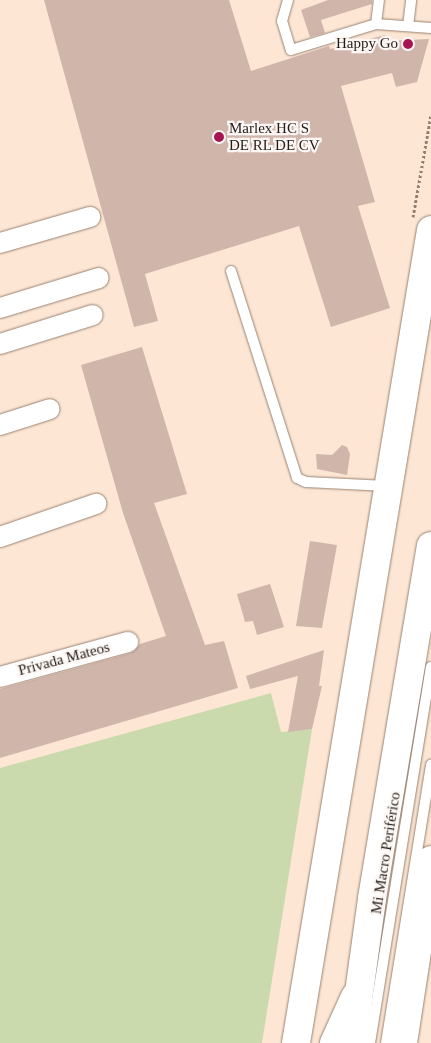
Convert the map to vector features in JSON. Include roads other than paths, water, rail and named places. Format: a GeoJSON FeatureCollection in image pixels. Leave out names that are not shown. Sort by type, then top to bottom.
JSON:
{"type":"FeatureCollection","features":[{"type":"Feature","properties":{"kind":"main road"},"geometry":{"type":"LineString","coordinates":[[296,1043],[431,230]]}},
{"type":"Feature","properties":{"kind":"main road"},"geometry":{"type":"LineString","coordinates":[[352,1043],[372,898],[431,546]]}},
{"type":"Feature","properties":{"kind":"main road"},"geometry":{"type":"LineString","coordinates":[[403,1043],[431,860]]}},
{"type":"Feature","properties":{"kind":"main road"},"geometry":{"type":"LineString","coordinates":[[409,1005],[431,955]]}},
{"type":"Feature","properties":{"kind":"main road"},"geometry":{"type":"LineString","coordinates":[[334,1043],[361,984]]}},
{"type":"Feature","properties":{"kind":"street"},"geometry":{"type":"LineString","coordinates":[[0,243],[90,217]]}},
{"type":"Feature","properties":{"kind":"street"},"geometry":{"type":"LineString","coordinates":[[0,308],[99,278]]}},
{"type":"Feature","properties":{"kind":"street"},"geometry":{"type":"LineString","coordinates":[[0,344],[93,315]]}},
{"type":"Feature","properties":{"kind":"street"},"geometry":{"type":"LineString","coordinates":[[0,425],[50,409]]}},
{"type":"Feature","properties":{"kind":"street"},"geometry":{"type":"LineString","coordinates":[[0,537],[96,504]]}},
{"type":"Feature","properties":{"kind":"street","name":"Privada Mateos"},"geometry":{"type":"LineString","coordinates":[[0,677],[128,642]]}},
{"type":"Feature","properties":{"kind":"lane"},"geometry":{"type":"LineString","coordinates":[[288,0],[282,22],[291,50],[376,24],[431,28]]}},
{"type":"Feature","properties":{"kind":"lane"},"geometry":{"type":"LineString","coordinates":[[376,24],[379,0]]}},
{"type":"Feature","properties":{"kind":"lane"},"geometry":{"type":"LineString","coordinates":[[408,26],[411,0]]}},
{"type":"Feature","properties":{"kind":"lane"},"geometry":{"type":"LineString","coordinates":[[231,271],[297,478],[306,482],[388,486]]}},
{"type":"Feature","properties":{"kind":"lane","name":"Mi Macro Periférico"},"geometry":{"type":"LineString","coordinates":[[370,1043],[431,667]]}},
{"type":"Feature","properties":{"kind":"lane","name":"Mi Macro Periférico"},"geometry":{"type":"LineString","coordinates":[[386,1043],[431,765]]}},
{"type":"Feature","properties":{"kind":"place","name":"Happy Go"},"geometry":{"type":"Point","coordinates":[408,44]}},
{"type":"Feature","properties":{"kind":"place","name":"Marlex HC S DE RL DE CV"},"geometry":{"type":"Point","coordinates":[219,137]}}]}
